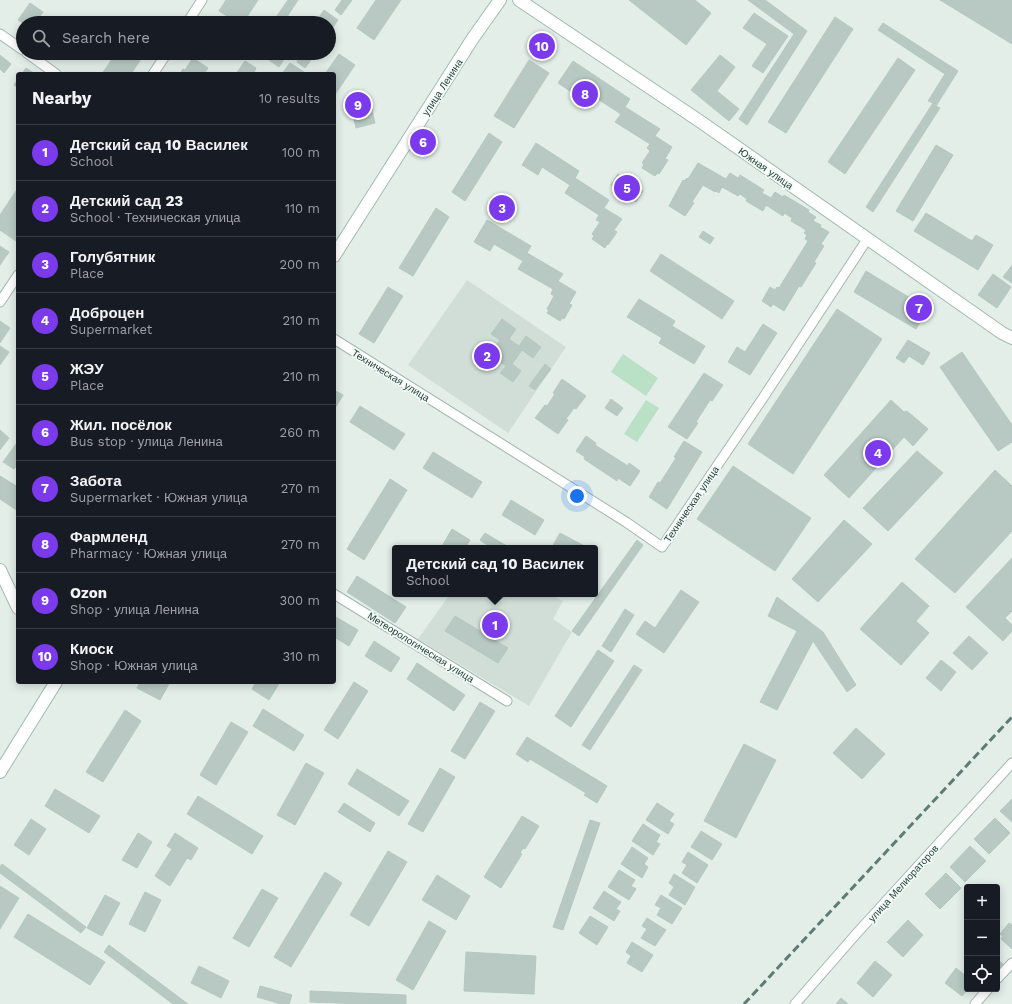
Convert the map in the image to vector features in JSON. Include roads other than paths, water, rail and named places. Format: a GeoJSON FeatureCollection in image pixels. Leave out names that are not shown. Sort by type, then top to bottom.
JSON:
{"type":"FeatureCollection","features":[{"type":"Feature","properties":{"kind":"street"},"geometry":{"type":"LineString","coordinates":[[192,16],[202,0]]}},
{"type":"Feature","properties":{"kind":"street","name":"улица Ленина"},"geometry":{"type":"LineString","coordinates":[[336,253],[473,38],[500,0]]}},
{"type":"Feature","properties":{"kind":"street","name":"Южная улица"},"geometry":{"type":"LineString","coordinates":[[519,0],[701,122],[1002,333],[1012,338]]}},
{"type":"Feature","properties":{"kind":"street"},"geometry":{"type":"LineString","coordinates":[[0,34],[16,45]]}},
{"type":"Feature","properties":{"kind":"street"},"geometry":{"type":"LineString","coordinates":[[37,60],[53,72]]}},
{"type":"Feature","properties":{"kind":"street"},"geometry":{"type":"LineString","coordinates":[[154,72],[162,60]]}},
{"type":"Feature","properties":{"kind":"street","name":"Техническая улица"},"geometry":{"type":"LineString","coordinates":[[336,340],[626,522],[662,547],[763,398],[868,238]]}},
{"type":"Feature","properties":{"kind":"street"},"geometry":{"type":"LineString","coordinates":[[0,302],[16,278]]}},
{"type":"Feature","properties":{"kind":"street"},"geometry":{"type":"LineString","coordinates":[[0,570],[16,604]]}},
{"type":"Feature","properties":{"kind":"street","name":"Метеорологическая улица"},"geometry":{"type":"LineString","coordinates":[[336,595],[507,700]]}},
{"type":"Feature","properties":{"kind":"street"},"geometry":{"type":"LineString","coordinates":[[46,697],[47,684]]}},
{"type":"Feature","properties":{"kind":"street"},"geometry":{"type":"LineString","coordinates":[[0,772],[55,684]]}},
{"type":"Feature","properties":{"kind":"street","name":"улица Мелиораторов"},"geometry":{"type":"LineString","coordinates":[[795,1004],[857,933],[1012,763]]}},
{"type":"Feature","properties":{"kind":"street"},"geometry":{"type":"LineString","coordinates":[[1000,976],[1012,963]]}},
{"type":"Feature","properties":{"kind":"street"},"geometry":{"type":"LineString","coordinates":[[975,1004],[985,992]]}},
{"type":"Feature","properties":{"kind":"railway"},"geometry":{"type":"LineString","coordinates":[[744,1004],[1012,717]]}},
{"type":"Feature","properties":{"kind":"place","name":"Киоск"},"geometry":{"type":"Point","coordinates":[542,46]}},
{"type":"Feature","properties":{"kind":"place","name":"Фармленд"},"geometry":{"type":"Point","coordinates":[585,94]}},
{"type":"Feature","properties":{"kind":"place","name":"Ozon"},"geometry":{"type":"Point","coordinates":[358,105]}},
{"type":"Feature","properties":{"kind":"place","name":"Жил. посёлок"},"geometry":{"type":"Point","coordinates":[423,142]}},
{"type":"Feature","properties":{"kind":"place","name":"ЖЭУ"},"geometry":{"type":"Point","coordinates":[627,188]}},
{"type":"Feature","properties":{"kind":"place","name":"Голубятник"},"geometry":{"type":"Point","coordinates":[502,208]}},
{"type":"Feature","properties":{"kind":"place","name":"Забота"},"geometry":{"type":"Point","coordinates":[919,308]}},
{"type":"Feature","properties":{"kind":"place","name":"Детский сад 23"},"geometry":{"type":"Point","coordinates":[487,356]}},
{"type":"Feature","properties":{"kind":"place","name":"Доброцен"},"geometry":{"type":"Point","coordinates":[878,453]}},
{"type":"Feature","properties":{"kind":"place","name":"Детский сад 10 Василек"},"geometry":{"type":"Point","coordinates":[495,625]}}]}
